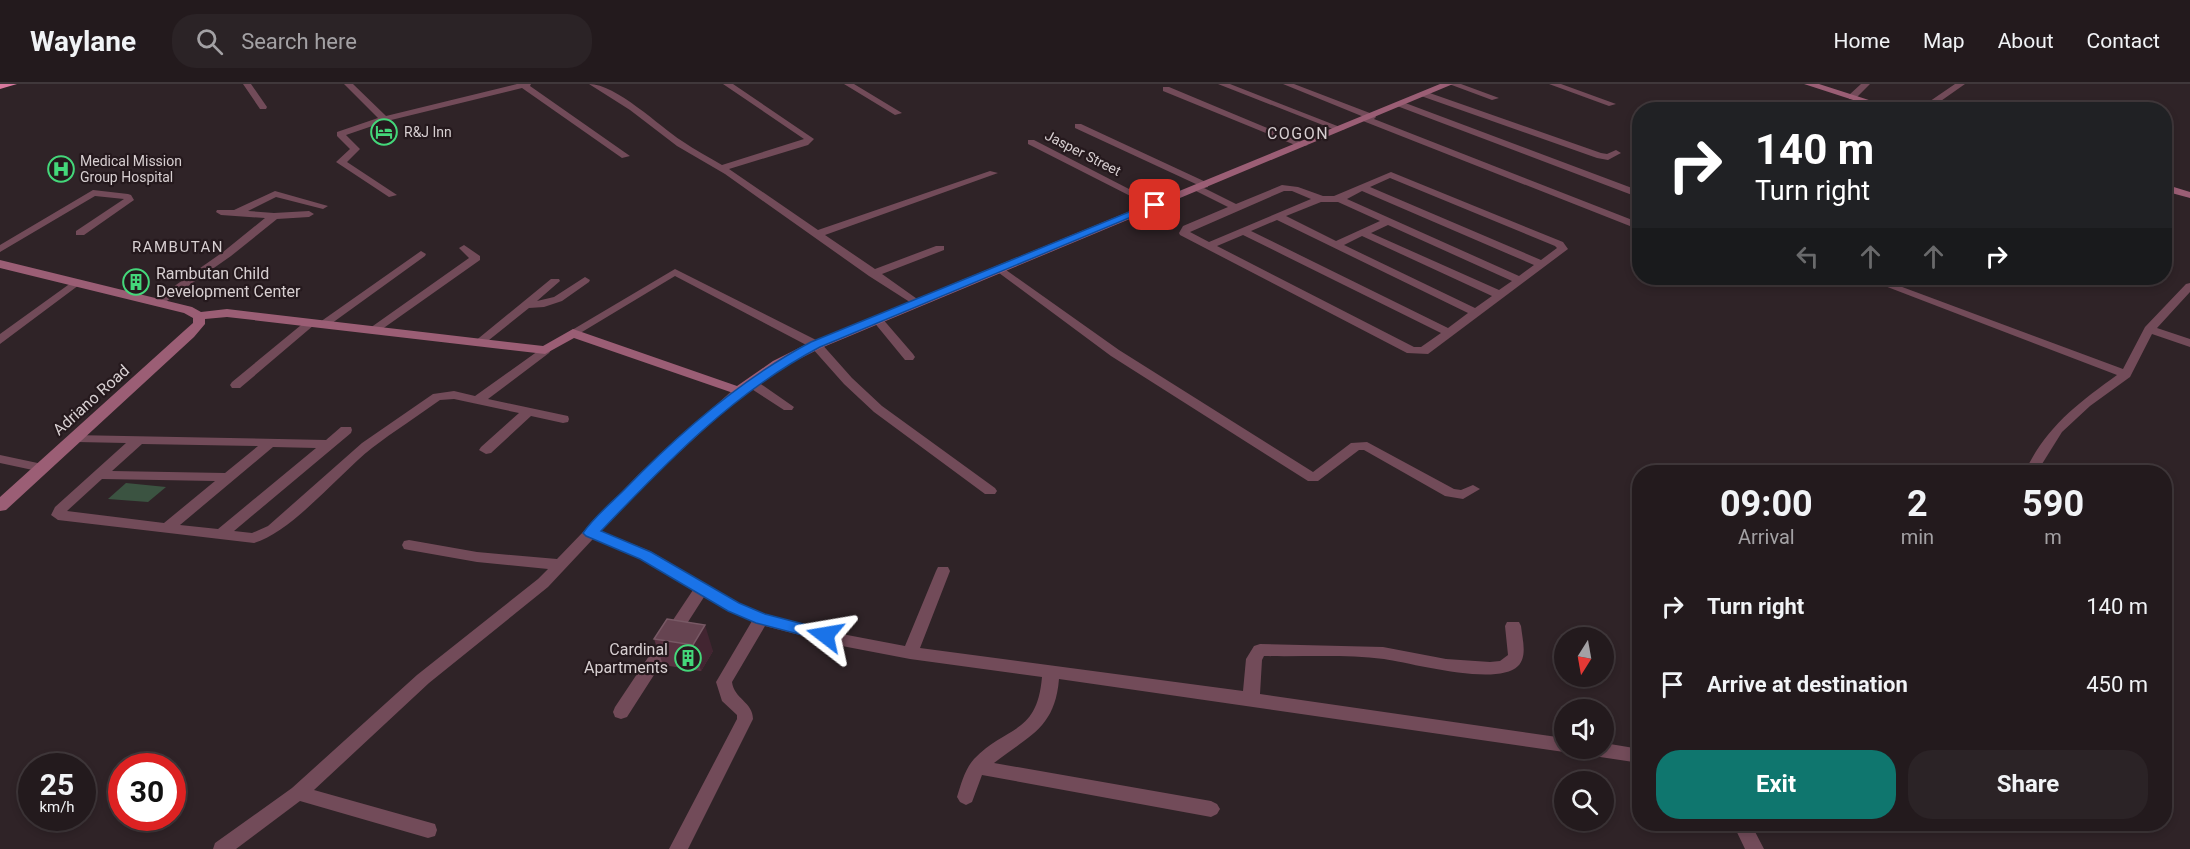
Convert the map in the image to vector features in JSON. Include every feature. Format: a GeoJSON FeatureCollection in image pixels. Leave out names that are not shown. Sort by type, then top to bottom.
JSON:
{"type":"FeatureCollection","features":[{"type":"Feature","properties":{"kind":"highway"},"geometry":{"type":"LineString","coordinates":[[0,86],[12,84]]}},
{"type":"Feature","properties":{"kind":"street"},"geometry":{"type":"LineString","coordinates":[[247,84],[263,107]]}},
{"type":"Feature","properties":{"kind":"street"},"geometry":{"type":"LineString","coordinates":[[348,84],[384,119]]}},
{"type":"Feature","properties":{"kind":"street"},"geometry":{"type":"LineString","coordinates":[[392,195],[341,162],[355,149],[340,134],[384,119],[525,84],[625,156]]}},
{"type":"Feature","properties":{"kind":"street"},"geometry":{"type":"LineString","coordinates":[[593,84],[633,108],[696,155],[722,168],[916,303]]}},
{"type":"Feature","properties":{"kind":"street"},"geometry":{"type":"LineString","coordinates":[[722,168],[805,143],[810,139],[727,84]]}},
{"type":"Feature","properties":{"kind":"street"},"geometry":{"type":"LineString","coordinates":[[848,84],[898,113]]}},
{"type":"Feature","properties":{"kind":"street"},"geometry":{"type":"LineString","coordinates":[[1222,84],[1341,129]]}},
{"type":"Feature","properties":{"kind":"street"},"geometry":{"type":"LineString","coordinates":[[1287,84],[1632,224]]}},
{"type":"Feature","properties":{"kind":"street"},"geometry":{"type":"LineString","coordinates":[[222,849],[298,793],[415,686],[543,583],[644,477],[745,387],[778,364],[816,345],[999,268],[1448,84]]}},
{"type":"Feature","properties":{"kind":"street"},"geometry":{"type":"LineString","coordinates":[[1453,84],[1495,98]]}},
{"type":"Feature","properties":{"kind":"street"},"geometry":{"type":"LineString","coordinates":[[1553,84],[1612,104]]}},
{"type":"Feature","properties":{"kind":"street"},"geometry":{"type":"LineString","coordinates":[[1809,84],[1864,102]]}},
{"type":"Feature","properties":{"kind":"street"},"geometry":{"type":"LineString","coordinates":[[1852,97],[1866,84]]}},
{"type":"Feature","properties":{"kind":"street"},"geometry":{"type":"LineString","coordinates":[[1933,102],[1961,84]]}},
{"type":"Feature","properties":{"kind":"street"},"geometry":{"type":"LineString","coordinates":[[1166,89],[1303,145]]}},
{"type":"Feature","properties":{"kind":"street"},"geometry":{"type":"LineString","coordinates":[[1424,94],[1600,156],[1608,157],[1616,153]]}},
{"type":"Feature","properties":{"kind":"street"},"geometry":{"type":"LineString","coordinates":[[1400,104],[1632,192]]}},
{"type":"Feature","properties":{"kind":"street"},"geometry":{"type":"LineString","coordinates":[[1078,126],[1201,187],[1235,207]]}},
{"type":"Feature","properties":{"kind":"street","name":"Jasper Street"},"geometry":{"type":"LineString","coordinates":[[1031,142],[1155,205]]}},
{"type":"Feature","properties":{"kind":"street"},"geometry":{"type":"LineString","coordinates":[[817,234],[993,173]]}},
{"type":"Feature","properties":{"kind":"street"},"geometry":{"type":"LineString","coordinates":[[1207,246],[1319,199],[1338,198],[1387,176],[1397,176],[1563,247],[1424,351],[1415,351],[1207,246],[1184,233],[1185,230],[1235,207],[1286,187],[1319,199]]}},
{"type":"Feature","properties":{"kind":"street"},"geometry":{"type":"LineString","coordinates":[[1361,187],[1540,264]]}},
{"type":"Feature","properties":{"kind":"street"},"geometry":{"type":"LineString","coordinates":[[2172,189],[2190,195]]}},
{"type":"Feature","properties":{"kind":"street"},"geometry":{"type":"LineString","coordinates":[[0,249],[93,193],[128,197],[129,200],[123,205],[80,233]]}},
{"type":"Feature","properties":{"kind":"street"},"geometry":{"type":"LineString","coordinates":[[236,213],[275,194],[322,206]]}},
{"type":"Feature","properties":{"kind":"street"},"geometry":{"type":"LineString","coordinates":[[1338,198],[1518,280]]}},
{"type":"Feature","properties":{"kind":"street"},"geometry":{"type":"LineString","coordinates":[[221,212],[274,216],[309,214]]}},
{"type":"Feature","properties":{"kind":"street"},"geometry":{"type":"LineString","coordinates":[[157,303],[227,254],[274,216]]}},
{"type":"Feature","properties":{"kind":"street"},"geometry":{"type":"LineString","coordinates":[[1276,216],[1475,312]]}},
{"type":"Feature","properties":{"kind":"street"},"geometry":{"type":"LineString","coordinates":[[1335,245],[1388,220]]}},
{"type":"Feature","properties":{"kind":"street"},"geometry":{"type":"LineString","coordinates":[[1243,231],[1448,332]]}},
{"type":"Feature","properties":{"kind":"street"},"geometry":{"type":"LineString","coordinates":[[1363,233],[1498,294]]}},
{"type":"Feature","properties":{"kind":"street"},"geometry":{"type":"LineString","coordinates":[[374,330],[476,258],[464,248]]}},
{"type":"Feature","properties":{"kind":"street"},"geometry":{"type":"LineString","coordinates":[[873,274],[940,248]]}},
{"type":"Feature","properties":{"kind":"street"},"geometry":{"type":"LineString","coordinates":[[324,324],[421,254]]}},
{"type":"Feature","properties":{"kind":"street"},"geometry":{"type":"LineString","coordinates":[[0,264],[157,303],[199,316],[226,313],[544,350]]}},
{"type":"Feature","properties":{"kind":"street"},"geometry":{"type":"LineString","coordinates":[[999,268],[1115,353],[1312,478],[1356,446],[1367,446],[1450,493],[1463,495],[1473,489]]}},
{"type":"Feature","properties":{"kind":"street"},"geometry":{"type":"LineString","coordinates":[[478,400],[544,350],[675,272],[816,345],[878,409],[990,491]]}},
{"type":"Feature","properties":{"kind":"street"},"geometry":{"type":"LineString","coordinates":[[526,304],[552,303],[567,295],[585,280]]}},
{"type":"Feature","properties":{"kind":"street"},"geometry":{"type":"LineString","coordinates":[[480,342],[555,281]]}},
{"type":"Feature","properties":{"kind":"street"},"geometry":{"type":"LineString","coordinates":[[0,340],[6,330],[75,283]]}},
{"type":"Feature","properties":{"kind":"street"},"geometry":{"type":"LineString","coordinates":[[1888,285],[2126,374]]}},
{"type":"Feature","properties":{"kind":"street"},"geometry":{"type":"LineString","coordinates":[[2035,465],[2056,430],[2086,403],[2126,374],[2149,329],[2190,286]]}},
{"type":"Feature","properties":{"kind":"street","name":"Adriano Road"},"geometry":{"type":"LineString","coordinates":[[0,506],[189,334],[199,324],[199,316]]}},
{"type":"Feature","properties":{"kind":"street"},"geometry":{"type":"LineString","coordinates":[[877,319],[909,357]]}},
{"type":"Feature","properties":{"kind":"street"},"geometry":{"type":"LineString","coordinates":[[236,385],[310,323]]}},
{"type":"Feature","properties":{"kind":"street"},"geometry":{"type":"LineString","coordinates":[[2149,329],[2190,343]]}},
{"type":"Feature","properties":{"kind":"street"},"geometry":{"type":"LineString","coordinates":[[573,333],[745,387],[788,408]]}},
{"type":"Feature","properties":{"kind":"street"},"geometry":{"type":"LineString","coordinates":[[139,439],[60,510],[58,516],[254,538],[268,533],[354,456],[437,397],[454,395],[563,418]]}},
{"type":"Feature","properties":{"kind":"street"},"geometry":{"type":"LineString","coordinates":[[486,450],[529,411]]}},
{"type":"Feature","properties":{"kind":"street"},"geometry":{"type":"LineString","coordinates":[[221,534],[346,430]]}},
{"type":"Feature","properties":{"kind":"street"},"geometry":{"type":"LineString","coordinates":[[77,438],[330,444]]}},
{"type":"Feature","properties":{"kind":"street"},"geometry":{"type":"LineString","coordinates":[[168,527],[271,442]]}},
{"type":"Feature","properties":{"kind":"street"},"geometry":{"type":"LineString","coordinates":[[0,459],[42,468]]}},
{"type":"Feature","properties":{"kind":"street"},"geometry":{"type":"LineString","coordinates":[[98,475],[228,477]]}},
{"type":"Feature","properties":{"kind":"street"},"geometry":{"type":"LineString","coordinates":[[591,533],[645,555],[734,607],[761,619],[842,640],[910,653],[1251,699],[1554,744]]}},
{"type":"Feature","properties":{"kind":"street"},"geometry":{"type":"LineString","coordinates":[[409,545],[477,557],[561,565]]}},
{"type":"Feature","properties":{"kind":"street"},"geometry":{"type":"LineString","coordinates":[[910,653],[943,570]]}},
{"type":"Feature","properties":{"kind":"street"},"geometry":{"type":"LineString","coordinates":[[621,712],[702,588]]}},
{"type":"Feature","properties":{"kind":"street"},"geometry":{"type":"LineString","coordinates":[[678,849],[745,719],[745,713],[729,700],[724,692],[724,682],[761,619]]}},
{"type":"Feature","properties":{"kind":"street"},"geometry":{"type":"LineString","coordinates":[[1251,699],[1254,659],[1260,650],[1383,653],[1446,665],[1503,667],[1512,662],[1516,656],[1513,626]]}},
{"type":"Feature","properties":{"kind":"street"},"geometry":{"type":"LineString","coordinates":[[966,797],[978,767],[987,757],[1034,727],[1047,703],[1051,672]]}},
{"type":"Feature","properties":{"kind":"street"},"geometry":{"type":"LineString","coordinates":[[1614,752],[1632,755]]}},
{"type":"Feature","properties":{"kind":"street"},"geometry":{"type":"LineString","coordinates":[[978,767],[1211,809]]}},
{"type":"Feature","properties":{"kind":"street"},"geometry":{"type":"LineString","coordinates":[[298,793],[428,830]]}},
{"type":"Feature","properties":{"kind":"street"},"geometry":{"type":"LineString","coordinates":[[1746,831],[1755,849]]}},
{"type":"Feature","properties":{"kind":"green space"},"geometry":{"type":"Polygon","coordinates":[[[126,483],[166,487],[148,502],[108,499],[126,483]]]}},
{"type":"Feature","properties":{"kind":"building"},"geometry":{"type":"Polygon","coordinates":[[[667,619],[705,625],[693,645],[654,639],[667,619]]]}},
{"type":"Feature","properties":{"kind":"place","name":"R&J Inn"},"geometry":{"type":"Point","coordinates":[384,132]}},
{"type":"Feature","properties":{"kind":"place","name":"Medical Mission Group Hospital"},"geometry":{"type":"Point","coordinates":[61,169]}},
{"type":"Feature","properties":{"kind":"place","name":"Rambutan Child Development Center"},"geometry":{"type":"Point","coordinates":[136,282]}},
{"type":"Feature","properties":{"kind":"place","name":"Cardinal Apartments"},"geometry":{"type":"Point","coordinates":[688,658]}},
{"type":"Feature","properties":{"kind":"district","name":"COGON"},"geometry":{"type":"Point","coordinates":[1298,133]}},
{"type":"Feature","properties":{"kind":"district","name":"RAMBUTAN"},"geometry":{"type":"Point","coordinates":[178,247]}},
{"type":"Feature","properties":{"kind":"route"},"geometry":{"type":"LineString","coordinates":[[825,635],[761,619],[734,607],[645,555],[591,533],[644,477],[739,391],[778,364],[816,345],[1155,205]]}}]}
